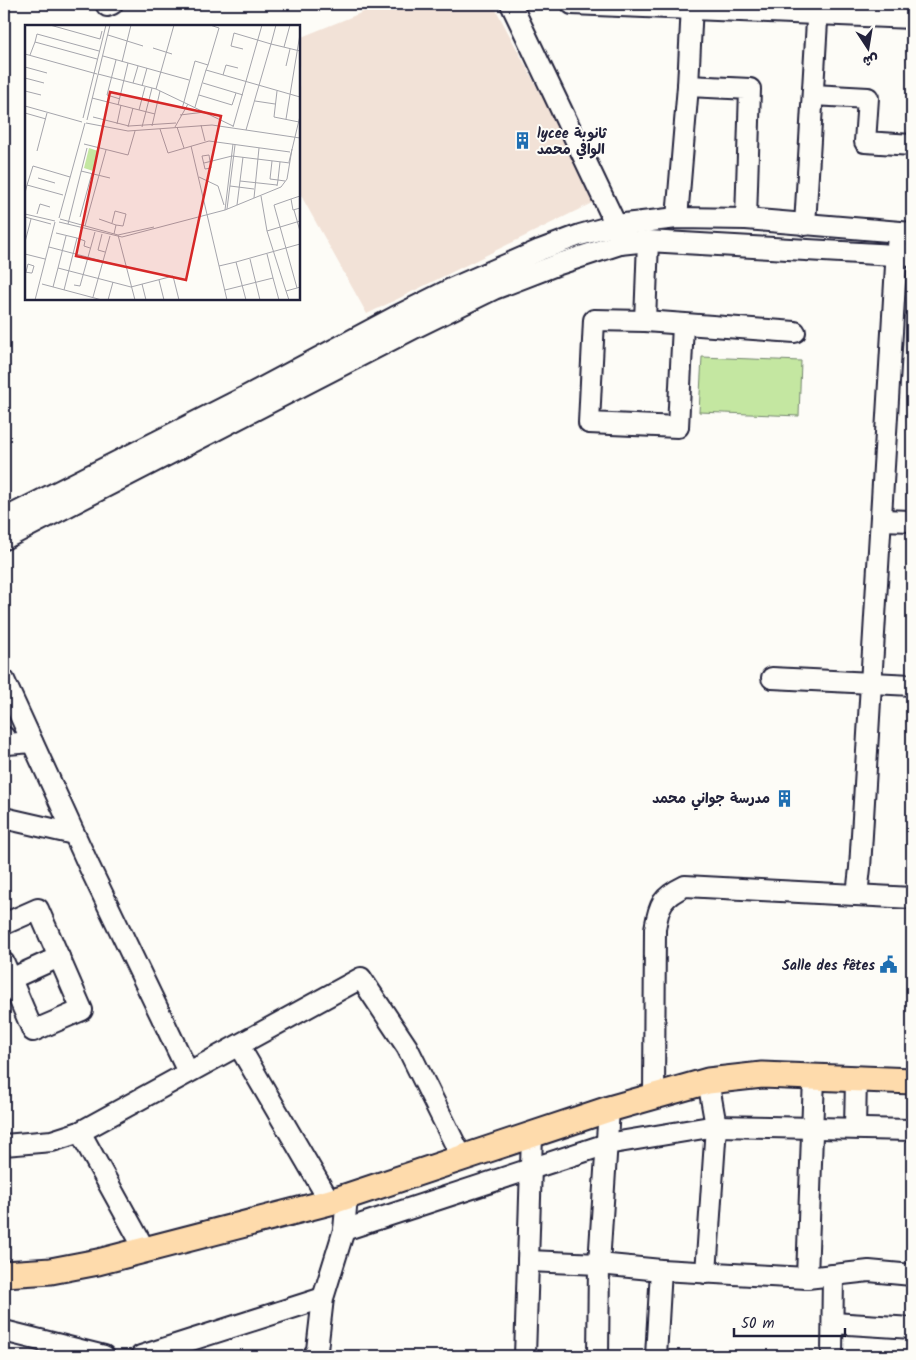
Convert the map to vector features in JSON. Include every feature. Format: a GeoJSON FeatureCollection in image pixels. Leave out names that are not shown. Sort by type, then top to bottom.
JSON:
{"type":"FeatureCollection","features":[{"type":"Feature","properties":{"kind":"main road"},"geometry":{"type":"LineString","coordinates":[[4,1274],[67,1268],[145,1250],[338,1199],[609,1109],[708,1081],[762,1075],[912,1082]]}},
{"type":"Feature","properties":{"kind":"street"},"geometry":{"type":"LineString","coordinates":[[106,4],[107,6],[112,4]]}},
{"type":"Feature","properties":{"kind":"street"},"geometry":{"type":"LineString","coordinates":[[511,4],[618,235]]}},
{"type":"Feature","properties":{"kind":"street"},"geometry":{"type":"LineString","coordinates":[[572,4],[818,8],[912,18]]}},
{"type":"Feature","properties":{"kind":"street"},"geometry":{"type":"LineString","coordinates":[[677,218],[688,86],[692,6]]}},
{"type":"Feature","properties":{"kind":"street"},"geometry":{"type":"LineString","coordinates":[[805,225],[818,8]]}},
{"type":"Feature","properties":{"kind":"street"},"geometry":{"type":"LineString","coordinates":[[688,86],[750,89],[746,220]]}},
{"type":"Feature","properties":{"kind":"street"},"geometry":{"type":"LineString","coordinates":[[813,95],[868,98],[865,142],[912,145]]}},
{"type":"Feature","properties":{"kind":"street"},"geometry":{"type":"LineString","coordinates":[[618,235],[677,218],[746,220],[905,233],[880,520],[857,895]]}},
{"type":"Feature","properties":{"kind":"street"},"geometry":{"type":"LineString","coordinates":[[4,520],[120,469],[248,405],[399,325],[492,270],[556,254],[580,235],[618,235],[648,241],[904,256]]}},
{"type":"Feature","properties":{"kind":"street"},"geometry":{"type":"LineString","coordinates":[[645,321],[648,241]]}},
{"type":"Feature","properties":{"kind":"street"},"geometry":{"type":"LineString","coordinates":[[683,324],[678,427],[589,423],[594,320],[645,321],[795,332]]}},
{"type":"Feature","properties":{"kind":"street"},"geometry":{"type":"LineString","coordinates":[[4,538],[120,469]]}},
{"type":"Feature","properties":{"kind":"street"},"geometry":{"type":"LineString","coordinates":[[880,520],[912,521]]}},
{"type":"Feature","properties":{"kind":"street"},"geometry":{"type":"LineString","coordinates":[[772,678],[912,685]]}},
{"type":"Feature","properties":{"kind":"street"},"geometry":{"type":"LineString","coordinates":[[4,680],[74,834],[188,1072]]}},
{"type":"Feature","properties":{"kind":"street"},"geometry":{"type":"LineString","coordinates":[[4,737],[7,744],[32,742]]}},
{"type":"Feature","properties":{"kind":"street"},"geometry":{"type":"LineString","coordinates":[[4,818],[74,834]]}},
{"type":"Feature","properties":{"kind":"street"},"geometry":{"type":"LineString","coordinates":[[654,1096],[655,929],[661,905],[670,893],[685,886],[912,898]]}},
{"type":"Feature","properties":{"kind":"street"},"geometry":{"type":"LineString","coordinates":[[4,924],[38,909],[59,957],[82,1010],[33,1031],[6,975],[59,957]]}},
{"type":"Feature","properties":{"kind":"street"},"geometry":{"type":"LineString","coordinates":[[4,1145],[52,1141],[80,1132],[361,978],[406,1047],[462,1158]]}},
{"type":"Feature","properties":{"kind":"street"},"geometry":{"type":"LineString","coordinates":[[239,1046],[338,1199],[344,1230],[323,1298],[316,1354]]}},
{"type":"Feature","properties":{"kind":"street"},"geometry":{"type":"LineString","coordinates":[[807,1278],[814,1077]]}},
{"type":"Feature","properties":{"kind":"street"},"geometry":{"type":"LineString","coordinates":[[855,1128],[856,1078]]}},
{"type":"Feature","properties":{"kind":"street"},"geometry":{"type":"LineString","coordinates":[[706,1273],[716,1126],[708,1081]]}},
{"type":"Feature","properties":{"kind":"street"},"geometry":{"type":"LineString","coordinates":[[598,1356],[599,1264],[609,1109]]}},
{"type":"Feature","properties":{"kind":"street"},"geometry":{"type":"LineString","coordinates":[[344,1230],[607,1144],[716,1126],[912,1130]]}},
{"type":"Feature","properties":{"kind":"street"},"geometry":{"type":"LineString","coordinates":[[80,1132],[145,1250]]}},
{"type":"Feature","properties":{"kind":"street"},"geometry":{"type":"LineString","coordinates":[[525,1356],[532,1135]]}},
{"type":"Feature","properties":{"kind":"street"},"geometry":{"type":"LineString","coordinates":[[528,1261],[807,1278],[869,1271],[912,1275]]}},
{"type":"Feature","properties":{"kind":"street"},"geometry":{"type":"LineString","coordinates":[[656,1356],[660,1270]]}},
{"type":"Feature","properties":{"kind":"street"},"geometry":{"type":"LineString","coordinates":[[832,1356],[833,1275]]}},
{"type":"Feature","properties":{"kind":"street"},"geometry":{"type":"LineString","coordinates":[[141,1356],[323,1298]]}},
{"type":"Feature","properties":{"kind":"street"},"geometry":{"type":"LineString","coordinates":[[832,1323],[912,1328]]}},
{"type":"Feature","properties":{"kind":"street"},"geometry":{"type":"LineString","coordinates":[[4,1331],[104,1356]]}},
{"type":"Feature","properties":{"kind":"shaded area","name":"lycee ثانوية الوافي محمد"},"geometry":{"type":"Polygon","coordinates":[[[383,4],[493,4],[573,155],[594,202],[367,314],[300,194],[300,38],[383,4]]]}},
{"type":"Feature","properties":{"kind":"green space"},"geometry":{"type":"Polygon","coordinates":[[[702,357],[801,361],[799,416],[699,412],[702,357]]]}},
{"type":"Feature","properties":{"kind":"place","name":"lycee ثانوية الوافي محمد"},"geometry":{"type":"Point","coordinates":[523,141]}},
{"type":"Feature","properties":{"kind":"place","name":"مدرسة جواني محمد"},"geometry":{"type":"Point","coordinates":[784,798]}},
{"type":"Feature","properties":{"kind":"place","name":"Salle des fêtes"},"geometry":{"type":"Point","coordinates":[889,965]}}]}
